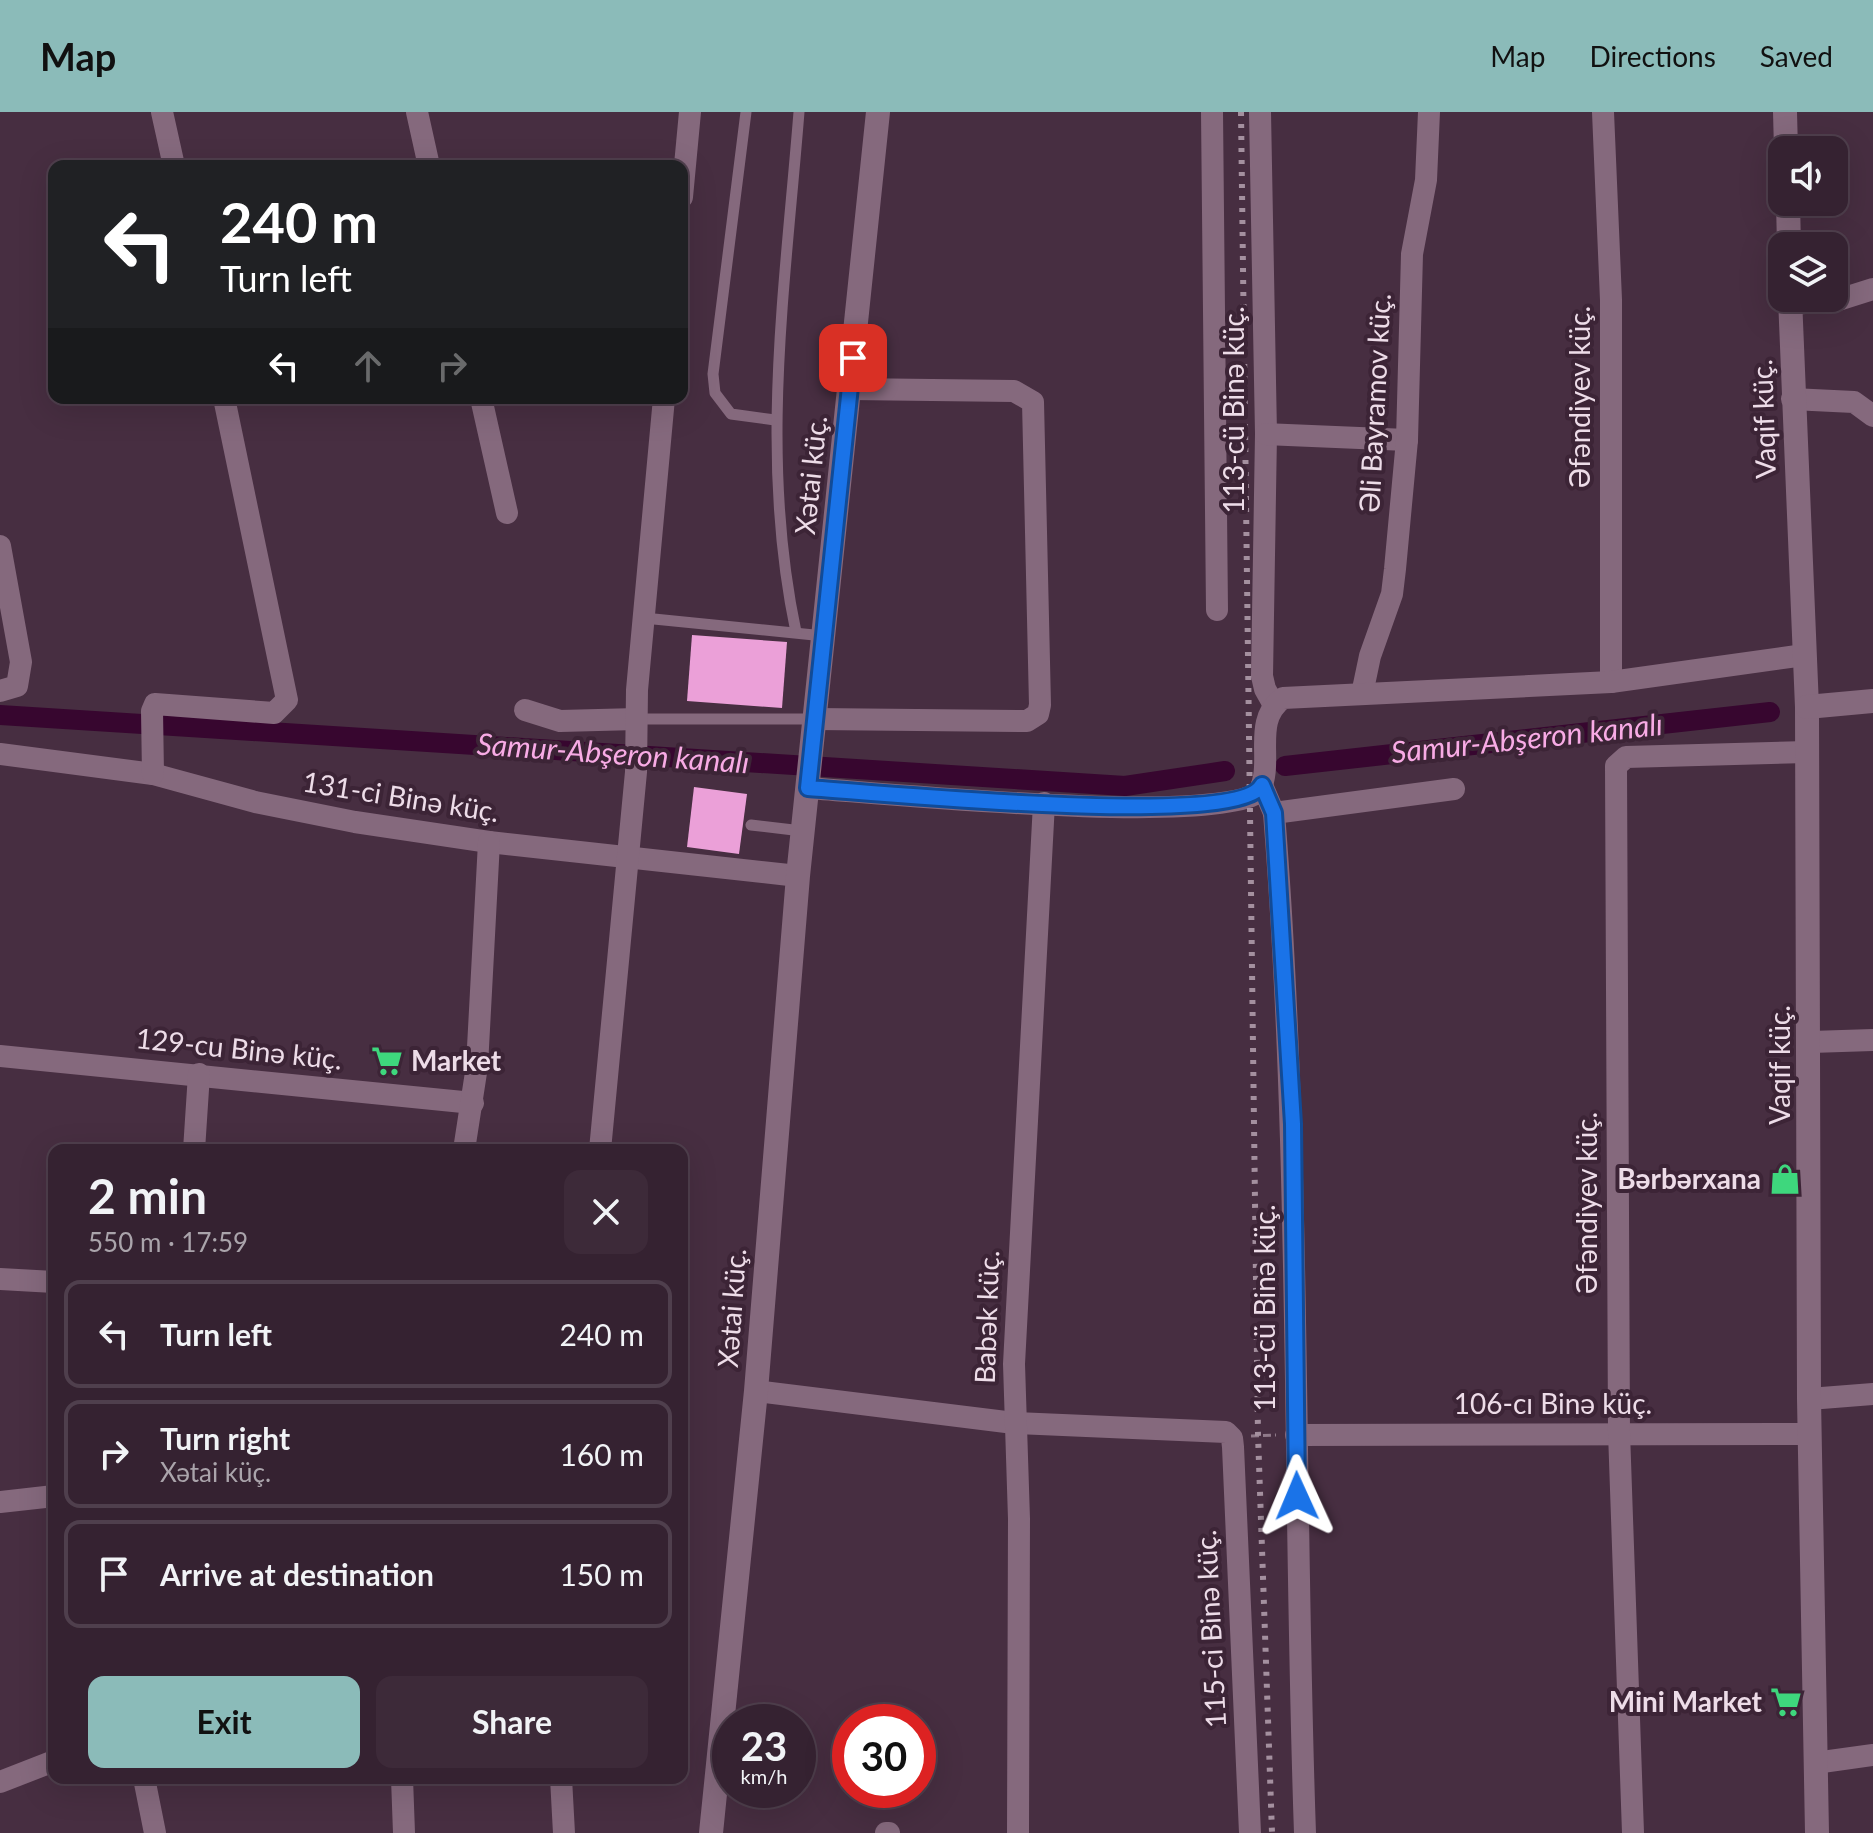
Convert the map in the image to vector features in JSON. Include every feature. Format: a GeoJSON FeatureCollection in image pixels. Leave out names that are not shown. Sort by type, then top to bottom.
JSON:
{"type":"FeatureCollection","features":[{"type":"Feature","properties":{"kind":"street"},"geometry":{"type":"LineString","coordinates":[[162,112],[173,160]]}},
{"type":"Feature","properties":{"kind":"street"},"geometry":{"type":"LineString","coordinates":[[417,112],[428,160]]}},
{"type":"Feature","properties":{"kind":"street"},"geometry":{"type":"LineString","coordinates":[[685,160],[690,112]]}},
{"type":"Feature","properties":{"kind":"street","name":"Xətai küç."},"geometry":{"type":"LineString","coordinates":[[711,1833],[756,1391],[798,876],[878,112]]}},
{"type":"Feature","properties":{"kind":"street"},"geometry":{"type":"LineString","coordinates":[[1212,112],[1217,610]]}},
{"type":"Feature","properties":{"kind":"street","name":"113-cü Binə küç."},"geometry":{"type":"LineString","coordinates":[[1260,112],[1266,434],[1262,676],[1274,705]]}},
{"type":"Feature","properties":{"kind":"street","name":"Əli Bayramov küç."},"geometry":{"type":"LineString","coordinates":[[1362,694],[1370,656],[1392,594],[1407,440],[1412,254],[1426,180],[1429,112]]}},
{"type":"Feature","properties":{"kind":"street","name":"Əfəndiyev küç."},"geometry":{"type":"LineString","coordinates":[[1603,112],[1611,300],[1611,682]]}},
{"type":"Feature","properties":{"kind":"street"},"geometry":{"type":"LineString","coordinates":[[1785,112],[1786,136]]}},
{"type":"Feature","properties":{"kind":"street"},"geometry":{"type":"LineString","coordinates":[[1848,297],[1873,289]]}},
{"type":"Feature","properties":{"kind":"street","name":"Vaqif küç."},"geometry":{"type":"LineString","coordinates":[[1790,312],[1807,707],[1811,1042],[1809,1399],[1817,1833]]}},
{"type":"Feature","properties":{"kind":"street"},"geometry":{"type":"LineString","coordinates":[[815,719],[1027,721],[1038,714],[1040,705],[1033,402],[1014,391],[850,389]]}},
{"type":"Feature","properties":{"kind":"street"},"geometry":{"type":"LineString","coordinates":[[1792,399],[1854,402],[1873,416]]}},
{"type":"Feature","properties":{"kind":"street"},"geometry":{"type":"LineString","coordinates":[[153,774],[151,741],[155,704],[164,702],[274,713],[287,700],[225,404]]}},
{"type":"Feature","properties":{"kind":"street"},"geometry":{"type":"LineString","coordinates":[[482,404],[507,513]]}},
{"type":"Feature","properties":{"kind":"street"},"geometry":{"type":"LineString","coordinates":[[601,1144],[629,855],[644,618],[663,404]]}},
{"type":"Feature","properties":{"kind":"street"},"geometry":{"type":"LineString","coordinates":[[1266,434],[1407,440]]}},
{"type":"Feature","properties":{"kind":"street"},"geometry":{"type":"LineString","coordinates":[[0,546],[21,662],[17,686],[0,691]]}},
{"type":"Feature","properties":{"kind":"street"},"geometry":{"type":"LineString","coordinates":[[808,788],[1099,807],[1247,799],[1262,785],[1266,723],[1274,705],[1283,698],[1611,682],[1804,655]]}},
{"type":"Feature","properties":{"kind":"street"},"geometry":{"type":"LineString","coordinates":[[1807,707],[1873,701]]}},
{"type":"Feature","properties":{"kind":"street"},"geometry":{"type":"LineString","coordinates":[[525,710],[560,721],[637,729]]}},
{"type":"Feature","properties":{"kind":"street","name":"Əfəndiyev küç."},"geometry":{"type":"LineString","coordinates":[[1633,1833],[1619,1432],[1616,766],[1626,757],[1807,752]]}},
{"type":"Feature","properties":{"kind":"street","name":"131-ci Binə küç."},"geometry":{"type":"LineString","coordinates":[[0,754],[153,774],[295,812],[489,842],[798,876]]}},
{"type":"Feature","properties":{"kind":"street","name":"113-cü Binə küç."},"geometry":{"type":"LineString","coordinates":[[1262,785],[1274,813],[1290,1029],[1305,1833]]}},
{"type":"Feature","properties":{"kind":"street"},"geometry":{"type":"LineString","coordinates":[[1274,813],[1454,789]]}},
{"type":"Feature","properties":{"kind":"street","name":"Babək küç."},"geometry":{"type":"LineString","coordinates":[[1018,1833],[1019,1519],[1014,1423],[1023,1171],[1044,803]]}},
{"type":"Feature","properties":{"kind":"street"},"geometry":{"type":"LineString","coordinates":[[465,1144],[473,1103],[489,842]]}},
{"type":"Feature","properties":{"kind":"street"},"geometry":{"type":"LineString","coordinates":[[1811,1042],[1873,1040]]}},
{"type":"Feature","properties":{"kind":"street","name":"129-cu Binə küç."},"geometry":{"type":"LineString","coordinates":[[0,1056],[473,1103]]}},
{"type":"Feature","properties":{"kind":"street"},"geometry":{"type":"LineString","coordinates":[[194,1144],[199,1074]]}},
{"type":"Feature","properties":{"kind":"street"},"geometry":{"type":"LineString","coordinates":[[0,1279],[48,1282]]}},
{"type":"Feature","properties":{"kind":"street"},"geometry":{"type":"LineString","coordinates":[[756,1391],[1014,1423],[1226,1433]]}},
{"type":"Feature","properties":{"kind":"street"},"geometry":{"type":"LineString","coordinates":[[1809,1399],[1873,1394]]}},
{"type":"Feature","properties":{"kind":"street","name":"115-ci Binə küç."},"geometry":{"type":"LineString","coordinates":[[1226,1433],[1250,1833]]}},
{"type":"Feature","properties":{"kind":"street","name":"106-cı Binə küç."},"geometry":{"type":"LineString","coordinates":[[1296,1435],[1810,1434]]}},
{"type":"Feature","properties":{"kind":"street"},"geometry":{"type":"LineString","coordinates":[[0,1502],[48,1497]]}},
{"type":"Feature","properties":{"kind":"street"},"geometry":{"type":"LineString","coordinates":[[1815,1763],[1873,1755]]}},
{"type":"Feature","properties":{"kind":"street"},"geometry":{"type":"LineString","coordinates":[[0,1782],[48,1763]]}},
{"type":"Feature","properties":{"kind":"street"},"geometry":{"type":"LineString","coordinates":[[145,1784],[155,1833]]}},
{"type":"Feature","properties":{"kind":"street"},"geometry":{"type":"LineString","coordinates":[[402,1784],[404,1833]]}},
{"type":"Feature","properties":{"kind":"street"},"geometry":{"type":"LineString","coordinates":[[561,1784],[564,1833]]}},
{"type":"Feature","properties":{"kind":"lane"},"geometry":{"type":"LineString","coordinates":[[746,112],[713,374],[715,393],[731,414],[775,420]]}},
{"type":"Feature","properties":{"kind":"lane"},"geometry":{"type":"LineString","coordinates":[[796,632],[779,535],[775,420],[799,112]]}},
{"type":"Feature","properties":{"kind":"lane"},"geometry":{"type":"LineString","coordinates":[[644,618],[825,636]]}},
{"type":"Feature","properties":{"kind":"lane"},"geometry":{"type":"LineString","coordinates":[[637,729],[815,719]]}},
{"type":"Feature","properties":{"kind":"lane"},"geometry":{"type":"LineString","coordinates":[[751,825],[803,831]]}},
{"type":"Feature","properties":{"kind":"path"},"geometry":{"type":"LineString","coordinates":[[1226,1433],[1296,1435]]}},
{"type":"Feature","properties":{"kind":"building"},"geometry":{"type":"Polygon","coordinates":[[[692,635],[787,642],[782,708],[687,701],[692,635]]]}},
{"type":"Feature","properties":{"kind":"building"},"geometry":{"type":"Polygon","coordinates":[[[694,787],[747,794],[739,854],[687,847],[694,787]]]}},
{"type":"Feature","properties":{"kind":"waterway","name":"Samur-Abşeron kanalı"},"geometry":{"type":"LineString","coordinates":[[1285,766],[1770,712]]}},
{"type":"Feature","properties":{"kind":"waterway","name":"Samur-Abşeron kanalı"},"geometry":{"type":"LineString","coordinates":[[0,715],[1125,786],[1225,771]]}},
{"type":"Feature","properties":{"kind":"railway"},"geometry":{"type":"LineString","coordinates":[[1241,112],[1258,1435],[1272,1833]]}},
{"type":"Feature","properties":{"kind":"place","name":"Market"},"geometry":{"type":"Point","coordinates":[387,1061]}},
{"type":"Feature","properties":{"kind":"place","name":"Bərbərxana"},"geometry":{"type":"Point","coordinates":[1785,1179]}},
{"type":"Feature","properties":{"kind":"place","name":"Mini Market"},"geometry":{"type":"Point","coordinates":[1786,1702]}},
{"type":"Feature","properties":{"kind":"route"},"geometry":{"type":"LineString","coordinates":[[853,358],[808,788],[1099,807],[1165,806],[1247,799],[1259,792],[1262,785],[1269,793],[1274,813],[1289,1014],[1294,1151],[1297,1496]]}}]}
